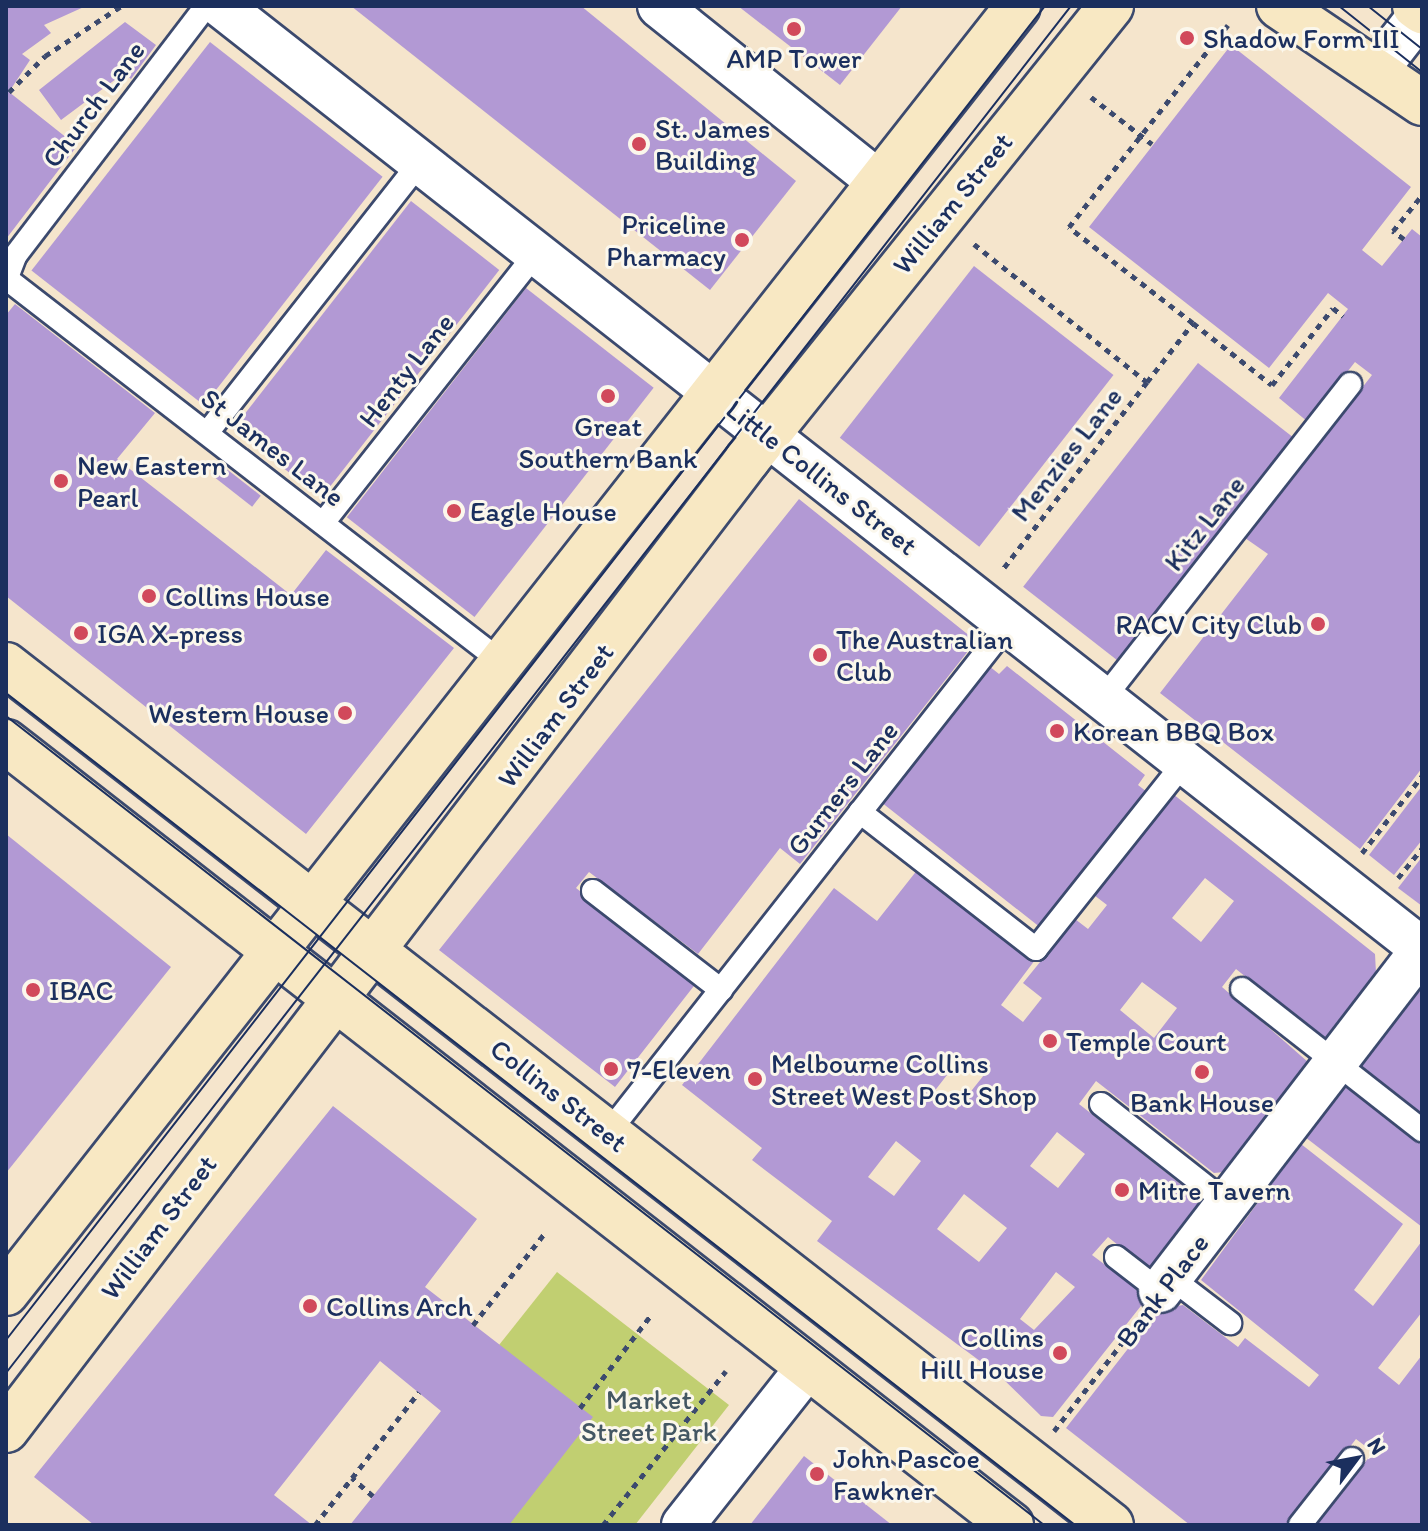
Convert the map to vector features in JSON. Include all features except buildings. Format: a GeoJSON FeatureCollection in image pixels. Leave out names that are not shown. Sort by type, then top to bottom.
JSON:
{"type":"FeatureCollection","features":[{"type":"Feature","properties":{"kind":"street"},"geometry":{"type":"LineString","coordinates":[[659,6],[880,183]]}},
{"type":"Feature","properties":{"kind":"street"},"geometry":{"type":"LineString","coordinates":[[6,1293],[271,948],[503,663],[1018,6]]}},
{"type":"Feature","properties":{"kind":"street","name":"William Street"},"geometry":{"type":"LineString","coordinates":[[6,1430],[336,998],[375,953],[767,435],[1111,6]]}},
{"type":"Feature","properties":{"kind":"street"},"geometry":{"type":"LineString","coordinates":[[1279,6],[1422,103]]}},
{"type":"Feature","properties":{"kind":"street"},"geometry":{"type":"LineString","coordinates":[[1377,70],[1422,12],[1415,6]]}},
{"type":"Feature","properties":{"kind":"street","name":"Little Collins Street"},"geometry":{"type":"LineString","coordinates":[[219,7],[1422,949]]}},
{"type":"Feature","properties":{"kind":"street","name":"Collins Street"},"geometry":{"type":"LineString","coordinates":[[6,665],[1111,1525]]}},
{"type":"Feature","properties":{"kind":"street"},"geometry":{"type":"LineString","coordinates":[[6,742],[1011,1525]]}},
{"type":"Feature","properties":{"kind":"street","name":"Bank Place"},"geometry":{"type":"LineString","coordinates":[[1165,1284],[1422,949]]}},
{"type":"Feature","properties":{"kind":"street"},"geometry":{"type":"LineString","coordinates":[[683,1525],[808,1367]]}},
{"type":"Feature","properties":{"kind":"lane","name":"Church Lane"},"geometry":{"type":"LineString","coordinates":[[6,279],[15,256],[219,7]]}},
{"type":"Feature","properties":{"kind":"lane"},"geometry":{"type":"LineString","coordinates":[[207,433],[420,162]]}},
{"type":"Feature","properties":{"kind":"lane","name":"Henty Lane"},"geometry":{"type":"LineString","coordinates":[[323,523],[536,253]]}},
{"type":"Feature","properties":{"kind":"lane","name":"St James Lane"},"geometry":{"type":"LineString","coordinates":[[6,279],[503,663]]}},
{"type":"Feature","properties":{"kind":"lane","name":"Kitz Lane"},"geometry":{"type":"LineString","coordinates":[[1104,698],[1350,384]]}},
{"type":"Feature","properties":{"kind":"lane","name":"Gurners Lane"},"geometry":{"type":"LineString","coordinates":[[608,1133],[1009,623]]}},
{"type":"Feature","properties":{"kind":"lane"},"geometry":{"type":"LineString","coordinates":[[860,812],[1036,949],[1185,762]]}},
{"type":"Feature","properties":{"kind":"lane"},"geometry":{"type":"LineString","coordinates":[[593,891],[721,990]]}},
{"type":"Feature","properties":{"kind":"lane"},"geometry":{"type":"LineString","coordinates":[[1242,989],[1422,1130]]}},
{"type":"Feature","properties":{"kind":"lane"},"geometry":{"type":"LineString","coordinates":[[1101,1104],[1227,1203]]}},
{"type":"Feature","properties":{"kind":"lane"},"geometry":{"type":"LineString","coordinates":[[1116,1257],[1230,1323]]}},
{"type":"Feature","properties":{"kind":"lane"},"geometry":{"type":"LineString","coordinates":[[1300,1525],[1352,1459]]}},
{"type":"Feature","properties":{"kind":"path"},"geometry":{"type":"LineString","coordinates":[[9,92],[45,56],[121,6]]}},
{"type":"Feature","properties":{"kind":"path"},"geometry":{"type":"LineString","coordinates":[[1228,25],[1069,227],[1272,385],[1333,308],[1343,316]]}},
{"type":"Feature","properties":{"kind":"path"},"geometry":{"type":"LineString","coordinates":[[1087,94],[1152,144]]}},
{"type":"Feature","properties":{"kind":"path"},"geometry":{"type":"LineString","coordinates":[[1404,239],[1393,231],[1422,195]]}},
{"type":"Feature","properties":{"kind":"path","name":"Menzies Lane"},"geometry":{"type":"LineString","coordinates":[[972,242],[1147,382],[997,575]]}},
{"type":"Feature","properties":{"kind":"path"},"geometry":{"type":"LineString","coordinates":[[1147,382],[1193,323]]}},
{"type":"Feature","properties":{"kind":"path"},"geometry":{"type":"LineString","coordinates":[[1354,863],[1422,776]]}},
{"type":"Feature","properties":{"kind":"path"},"geometry":{"type":"LineString","coordinates":[[1388,891],[1422,848]]}},
{"type":"Feature","properties":{"kind":"path"},"geometry":{"type":"LineString","coordinates":[[473,1325],[545,1233]]}},
{"type":"Feature","properties":{"kind":"path","name":"Bank Place"},"geometry":{"type":"LineString","coordinates":[[1047,1439],[1165,1284]]}},
{"type":"Feature","properties":{"kind":"path"},"geometry":{"type":"LineString","coordinates":[[580,1408],[651,1315]]}},
{"type":"Feature","properties":{"kind":"path"},"geometry":{"type":"LineString","coordinates":[[603,1525],[726,1371]]}},
{"type":"Feature","properties":{"kind":"path"},"geometry":{"type":"LineString","coordinates":[[315,1525],[419,1392]]}},
{"type":"Feature","properties":{"kind":"path"},"geometry":{"type":"LineString","coordinates":[[352,1478],[373,1496]]}},
{"type":"Feature","properties":{"kind":"green space","name":"Market Street Park"},"geometry":{"type":"Polygon","coordinates":[[[557,1272],[729,1405],[635,1525],[509,1525],[499,1345],[557,1272]]]}},
{"type":"Feature","properties":{"kind":"tram line"},"geometry":{"type":"LineString","coordinates":[[6,1340],[1045,6]]}},
{"type":"Feature","properties":{"kind":"tram line"},"geometry":{"type":"LineString","coordinates":[[6,1373],[1071,6]]}},
{"type":"Feature","properties":{"kind":"tram line"},"geometry":{"type":"LineString","coordinates":[[1339,6],[1422,72]]}},
{"type":"Feature","properties":{"kind":"tram line"},"geometry":{"type":"LineString","coordinates":[[1368,6],[1422,49]]}},
{"type":"Feature","properties":{"kind":"tram line"},"geometry":{"type":"LineString","coordinates":[[6,693],[1075,1525]]}},
{"type":"Feature","properties":{"kind":"tram line"},"geometry":{"type":"LineString","coordinates":[[6,716],[1044,1525]]}},
{"type":"Feature","properties":{"kind":"place","name":"AMP Tower"},"geometry":{"type":"Point","coordinates":[794,29]}},
{"type":"Feature","properties":{"kind":"place","name":"Shadow Form III"},"geometry":{"type":"Point","coordinates":[1187,38]}},
{"type":"Feature","properties":{"kind":"place","name":"St. James Building"},"geometry":{"type":"Point","coordinates":[639,144]}},
{"type":"Feature","properties":{"kind":"place","name":"Priceline Pharmacy"},"geometry":{"type":"Point","coordinates":[742,240]}},
{"type":"Feature","properties":{"kind":"place","name":"Great Southern Bank"},"geometry":{"type":"Point","coordinates":[608,396]}},
{"type":"Feature","properties":{"kind":"place","name":"New Eastern Pearl"},"geometry":{"type":"Point","coordinates":[61,481]}},
{"type":"Feature","properties":{"kind":"place","name":"Eagle House"},"geometry":{"type":"Point","coordinates":[454,511]}},
{"type":"Feature","properties":{"kind":"place","name":"Collins House"},"geometry":{"type":"Point","coordinates":[149,596]}},
{"type":"Feature","properties":{"kind":"place","name":"RACV City Club"},"geometry":{"type":"Point","coordinates":[1318,624]}},
{"type":"Feature","properties":{"kind":"place","name":"IGA X-press"},"geometry":{"type":"Point","coordinates":[81,633]}},
{"type":"Feature","properties":{"kind":"place","name":"The Australian Club"},"geometry":{"type":"Point","coordinates":[820,655]}},
{"type":"Feature","properties":{"kind":"place","name":"Western House"},"geometry":{"type":"Point","coordinates":[345,713]}},
{"type":"Feature","properties":{"kind":"place","name":"Korean BBQ Box"},"geometry":{"type":"Point","coordinates":[1057,731]}},
{"type":"Feature","properties":{"kind":"place","name":"IBAC"},"geometry":{"type":"Point","coordinates":[33,990]}},
{"type":"Feature","properties":{"kind":"place","name":"Temple Court"},"geometry":{"type":"Point","coordinates":[1050,1041]}},
{"type":"Feature","properties":{"kind":"place","name":"7-Eleven"},"geometry":{"type":"Point","coordinates":[611,1069]}},
{"type":"Feature","properties":{"kind":"place","name":"Bank House"},"geometry":{"type":"Point","coordinates":[1202,1072]}},
{"type":"Feature","properties":{"kind":"place","name":"Melbourne Collins Street West Post Shop"},"geometry":{"type":"Point","coordinates":[755,1079]}},
{"type":"Feature","properties":{"kind":"place","name":"Mitre Tavern"},"geometry":{"type":"Point","coordinates":[1122,1190]}},
{"type":"Feature","properties":{"kind":"place","name":"Collins Arch"},"geometry":{"type":"Point","coordinates":[310,1306]}},
{"type":"Feature","properties":{"kind":"place","name":"Collins Hill House"},"geometry":{"type":"Point","coordinates":[1060,1353]}},
{"type":"Feature","properties":{"kind":"place","name":"John Pascoe Fawkner"},"geometry":{"type":"Point","coordinates":[817,1474]}}]}
